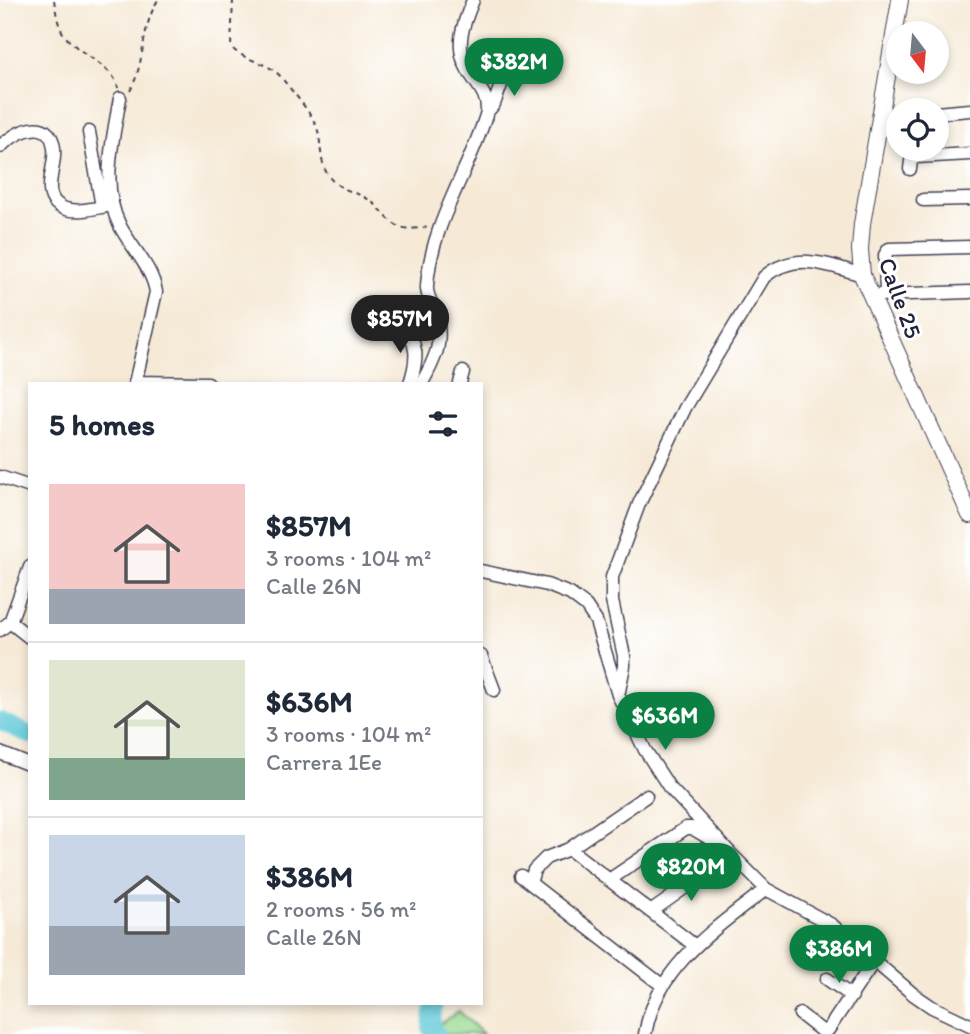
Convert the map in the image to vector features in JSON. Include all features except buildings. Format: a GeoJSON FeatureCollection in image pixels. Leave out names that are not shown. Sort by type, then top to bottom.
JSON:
{"type":"FeatureCollection","features":[{"type":"Feature","properties":{"kind":"main road","name":"Calle 25"},"geometry":{"type":"LineString","coordinates":[[900,0],[862,224],[862,275],[878,295],[968,507]]}},
{"type":"Feature","properties":{"kind":"street"},"geometry":{"type":"LineString","coordinates":[[473,0],[463,24],[460,46],[467,68],[481,86],[487,112]]}},
{"type":"Feature","properties":{"kind":"street"},"geometry":{"type":"LineString","coordinates":[[423,382],[435,359],[440,339],[435,311],[426,291],[428,267],[439,226],[487,112],[518,58]]}},
{"type":"Feature","properties":{"kind":"street"},"geometry":{"type":"LineString","coordinates":[[107,206],[109,168],[120,98]]}},
{"type":"Feature","properties":{"kind":"street"},"geometry":{"type":"LineString","coordinates":[[949,112],[970,110]]}},
{"type":"Feature","properties":{"kind":"street"},"geometry":{"type":"LineString","coordinates":[[0,147],[7,139],[24,130],[36,128],[47,132],[55,147],[49,187],[54,200],[64,209],[84,210],[107,206]]}},
{"type":"Feature","properties":{"kind":"street"},"geometry":{"type":"LineString","coordinates":[[89,132],[107,206],[154,279],[156,292],[135,382]]}},
{"type":"Feature","properties":{"kind":"street"},"geometry":{"type":"LineString","coordinates":[[909,169],[916,157],[970,154]]}},
{"type":"Feature","properties":{"kind":"street"},"geometry":{"type":"LineString","coordinates":[[923,200],[970,199]]}},
{"type":"Feature","properties":{"kind":"street"},"geometry":{"type":"LineString","coordinates":[[970,247],[889,249],[885,255],[878,295],[970,292]]}},
{"type":"Feature","properties":{"kind":"street"},"geometry":{"type":"LineString","coordinates":[[618,695],[624,656],[612,601],[612,576],[639,504],[685,408],[764,277],[774,269],[791,261],[806,261],[827,264],[862,275]]}},
{"type":"Feature","properties":{"kind":"street"},"geometry":{"type":"LineString","coordinates":[[400,323],[409,332],[416,351],[416,366],[410,382]]}},
{"type":"Feature","properties":{"kind":"street"},"geometry":{"type":"LineString","coordinates":[[0,477],[28,486]]}},
{"type":"Feature","properties":{"kind":"street"},"geometry":{"type":"LineString","coordinates":[[483,571],[547,585],[570,594],[586,606],[596,621],[618,695],[654,766],[669,787],[766,889],[832,925],[932,1007],[970,1025]]}},
{"type":"Feature","properties":{"kind":"street"},"geometry":{"type":"LineString","coordinates":[[28,572],[5,626],[28,636]]}},
{"type":"Feature","properties":{"kind":"street"},"geometry":{"type":"LineString","coordinates":[[483,661],[494,690]]}},
{"type":"Feature","properties":{"kind":"street"},"geometry":{"type":"LineString","coordinates":[[0,753],[28,764]]}},
{"type":"Feature","properties":{"kind":"street"},"geometry":{"type":"LineString","coordinates":[[646,796],[569,849],[546,858],[525,879],[663,986]]}},
{"type":"Feature","properties":{"kind":"street"},"geometry":{"type":"LineString","coordinates":[[609,880],[686,828],[692,828],[727,849]]}},
{"type":"Feature","properties":{"kind":"street"},"geometry":{"type":"LineString","coordinates":[[569,849],[694,945]]}},
{"type":"Feature","properties":{"kind":"street"},"geometry":{"type":"LineString","coordinates":[[652,911],[711,869]]}},
{"type":"Feature","properties":{"kind":"street"},"geometry":{"type":"LineString","coordinates":[[645,1034],[647,1022],[663,986],[694,945],[766,889]]}},
{"type":"Feature","properties":{"kind":"street"},"geometry":{"type":"LineString","coordinates":[[800,1014],[823,1032],[828,1030],[874,961]]}},
{"type":"Feature","properties":{"kind":"street"},"geometry":{"type":"LineString","coordinates":[[827,979],[852,996]]}},
{"type":"Feature","properties":{"kind":"path"},"geometry":{"type":"LineString","coordinates":[[54,0],[57,19],[63,33],[77,50],[108,70],[117,80],[120,98],[130,91],[138,76],[149,14],[159,0]]}},
{"type":"Feature","properties":{"kind":"path"},"geometry":{"type":"LineString","coordinates":[[233,0],[231,47],[237,54],[253,58],[278,74],[311,117],[318,130],[322,160],[331,179],[371,201],[397,227],[407,229],[439,226]]}},
{"type":"Feature","properties":{"kind":"green space"},"geometry":{"type":"Polygon","coordinates":[[[459,1011],[483,1034],[444,1034],[436,1027],[459,1011]]]}},
{"type":"Feature","properties":{"kind":"waterway"},"geometry":{"type":"LineString","coordinates":[[0,721],[28,734]]}},
{"type":"Feature","properties":{"kind":"waterway"},"geometry":{"type":"LineString","coordinates":[[434,1005],[431,1029],[437,1034]]}}]}
